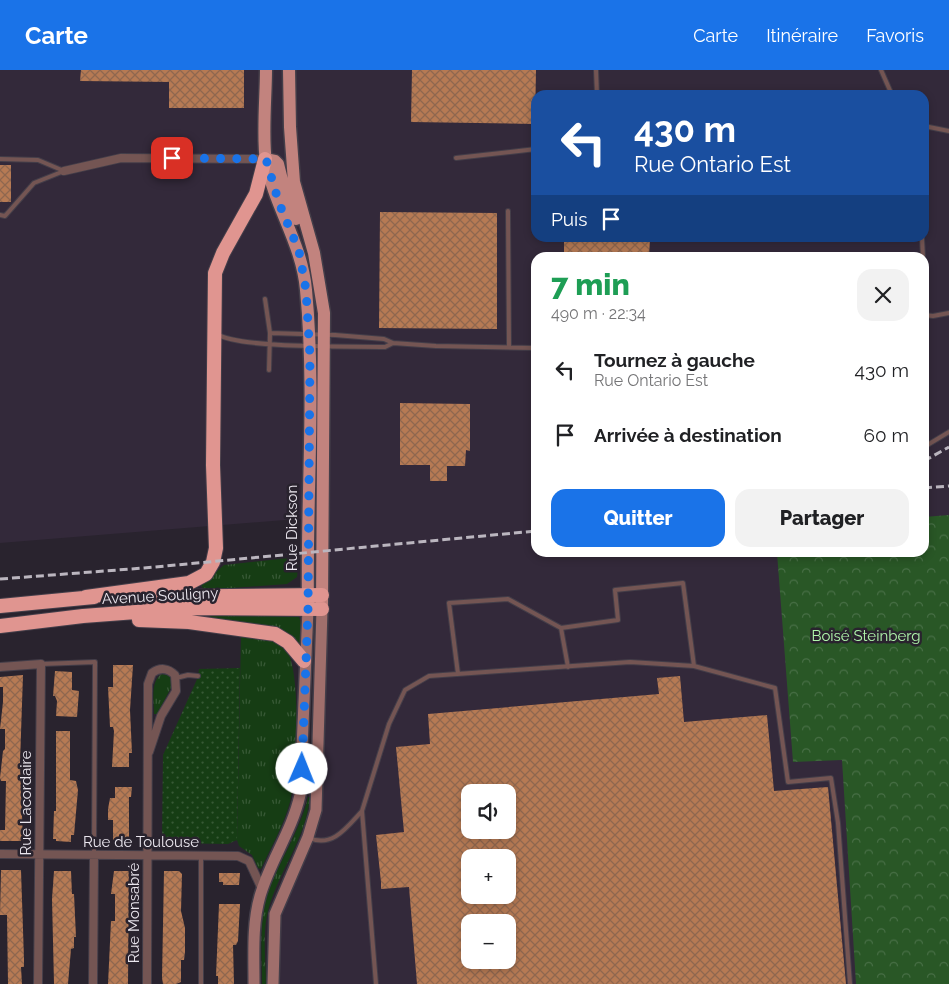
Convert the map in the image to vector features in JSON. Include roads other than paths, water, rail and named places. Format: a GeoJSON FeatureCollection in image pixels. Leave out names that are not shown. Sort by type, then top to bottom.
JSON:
{"type":"FeatureCollection","features":[{"type":"Feature","properties":{"kind":"highway"},"geometry":{"type":"LineString","coordinates":[[86,597],[189,583],[206,574],[213,562],[216,548],[213,465],[215,273],[223,252],[256,194],[266,159]]}},
{"type":"Feature","properties":{"kind":"highway","name":"Avenue Souligny"},"geometry":{"type":"LineString","coordinates":[[0,606],[86,597],[315,602]]}},
{"type":"Feature","properties":{"kind":"highway","name":"Avenue Souligny"},"geometry":{"type":"LineString","coordinates":[[0,626],[83,616],[190,608],[315,602]]}},
{"type":"Feature","properties":{"kind":"highway"},"geometry":{"type":"LineString","coordinates":[[83,616],[189,622],[260,631],[285,639],[304,661]]}},
{"type":"Feature","properties":{"kind":"main road","name":"Rue Dickson"},"geometry":{"type":"LineString","coordinates":[[266,70],[266,159],[276,194],[301,257],[306,290],[309,340],[318,785],[316,810],[308,837],[275,914],[273,984]]}},
{"type":"Feature","properties":{"kind":"main road","name":"Rue Dickson"},"geometry":{"type":"LineString","coordinates":[[254,984],[255,923],[262,889],[293,818],[300,795],[304,661],[315,602],[323,340],[322,293],[317,267],[294,182],[290,127],[290,70]]}},
{"type":"Feature","properties":{"kind":"main road"},"geometry":{"type":"LineString","coordinates":[[266,159],[275,161],[278,164],[288,200],[317,267]]}},
{"type":"Feature","properties":{"kind":"street"},"geometry":{"type":"LineString","coordinates":[[64,171],[121,158],[266,159]]}},
{"type":"Feature","properties":{"kind":"street"},"geometry":{"type":"LineString","coordinates":[[0,667],[41,664]]}},
{"type":"Feature","properties":{"kind":"street","name":"Rue Lacordaire"},"geometry":{"type":"LineString","coordinates":[[38,984],[41,664]]}},
{"type":"Feature","properties":{"kind":"street","name":"Rue Monsabré"},"geometry":{"type":"LineString","coordinates":[[147,984],[148,684],[152,673],[161,669],[172,671],[176,678],[176,691],[161,716],[149,752]]}},
{"type":"Feature","properties":{"kind":"street","name":"Rue de Toulouse"},"geometry":{"type":"LineString","coordinates":[[0,854],[238,856],[247,858],[262,889]]}},
{"type":"Feature","properties":{"kind":"street"},"geometry":{"type":"LineString","coordinates":[[93,984],[94,855]]}},
{"type":"Feature","properties":{"kind":"lane"},"geometry":{"type":"LineString","coordinates":[[596,70],[597,90]]}},
{"type":"Feature","properties":{"kind":"lane"},"geometry":{"type":"LineString","coordinates":[[881,70],[890,90]]}},
{"type":"Feature","properties":{"kind":"lane"},"geometry":{"type":"LineString","coordinates":[[929,127],[949,131]]}},
{"type":"Feature","properties":{"kind":"lane"},"geometry":{"type":"LineString","coordinates":[[456,158],[531,150]]}},
{"type":"Feature","properties":{"kind":"lane"},"geometry":{"type":"LineString","coordinates":[[0,159],[38,160],[64,171]]}},
{"type":"Feature","properties":{"kind":"lane"},"geometry":{"type":"LineString","coordinates":[[0,216],[5,216],[34,183],[64,171]]}},
{"type":"Feature","properties":{"kind":"lane"},"geometry":{"type":"LineString","coordinates":[[508,211],[509,347]]}},
{"type":"Feature","properties":{"kind":"lane"},"geometry":{"type":"LineString","coordinates":[[265,299],[270,333],[269,370]]}},
{"type":"Feature","properties":{"kind":"lane"},"geometry":{"type":"LineString","coordinates":[[929,316],[949,313]]}},
{"type":"Feature","properties":{"kind":"lane"},"geometry":{"type":"LineString","coordinates":[[213,332],[230,340],[270,343],[309,340],[384,339],[393,343],[531,348]]}},
{"type":"Feature","properties":{"kind":"lane"},"geometry":{"type":"LineString","coordinates":[[270,333],[309,340],[385,346],[393,343]]}},
{"type":"Feature","properties":{"kind":"lane"},"geometry":{"type":"LineString","coordinates":[[929,444],[949,432]]}},
{"type":"Feature","properties":{"kind":"lane"},"geometry":{"type":"LineString","coordinates":[[458,674],[449,603],[508,598],[561,628],[618,620],[615,590],[683,583],[694,666]]}},
{"type":"Feature","properties":{"kind":"lane"},"geometry":{"type":"LineString","coordinates":[[561,628],[568,667]]}},
{"type":"Feature","properties":{"kind":"lane"},"geometry":{"type":"LineString","coordinates":[[41,664],[95,662],[94,855]]}},
{"type":"Feature","properties":{"kind":"lane"},"geometry":{"type":"LineString","coordinates":[[376,984],[362,811],[389,724],[405,690],[429,676],[630,662],[694,666],[775,688],[788,782],[831,778],[838,823],[850,984]]}},
{"type":"Feature","properties":{"kind":"lane"},"geometry":{"type":"LineString","coordinates":[[176,678],[188,675],[198,676]]}},
{"type":"Feature","properties":{"kind":"lane"},"geometry":{"type":"LineString","coordinates":[[308,837],[327,842],[334,839],[362,811]]}},
{"type":"Feature","properties":{"kind":"lane"},"geometry":{"type":"LineString","coordinates":[[201,856],[201,984]]}},
{"type":"Feature","properties":{"kind":"lane"},"geometry":{"type":"LineString","coordinates":[[376,979],[381,984]]}},
{"type":"Feature","properties":{"kind":"railway"},"geometry":{"type":"LineString","coordinates":[[929,458],[949,447]]}},
{"type":"Feature","properties":{"kind":"railway"},"geometry":{"type":"LineString","coordinates":[[929,488],[949,486]]}},
{"type":"Feature","properties":{"kind":"railway"},"geometry":{"type":"LineString","coordinates":[[0,579],[144,568],[531,531]]}},
{"type":"Feature","properties":{"kind":"park label","name":"Boisé Steinberg"},"geometry":{"type":"Point","coordinates":[866,636]}}]}
